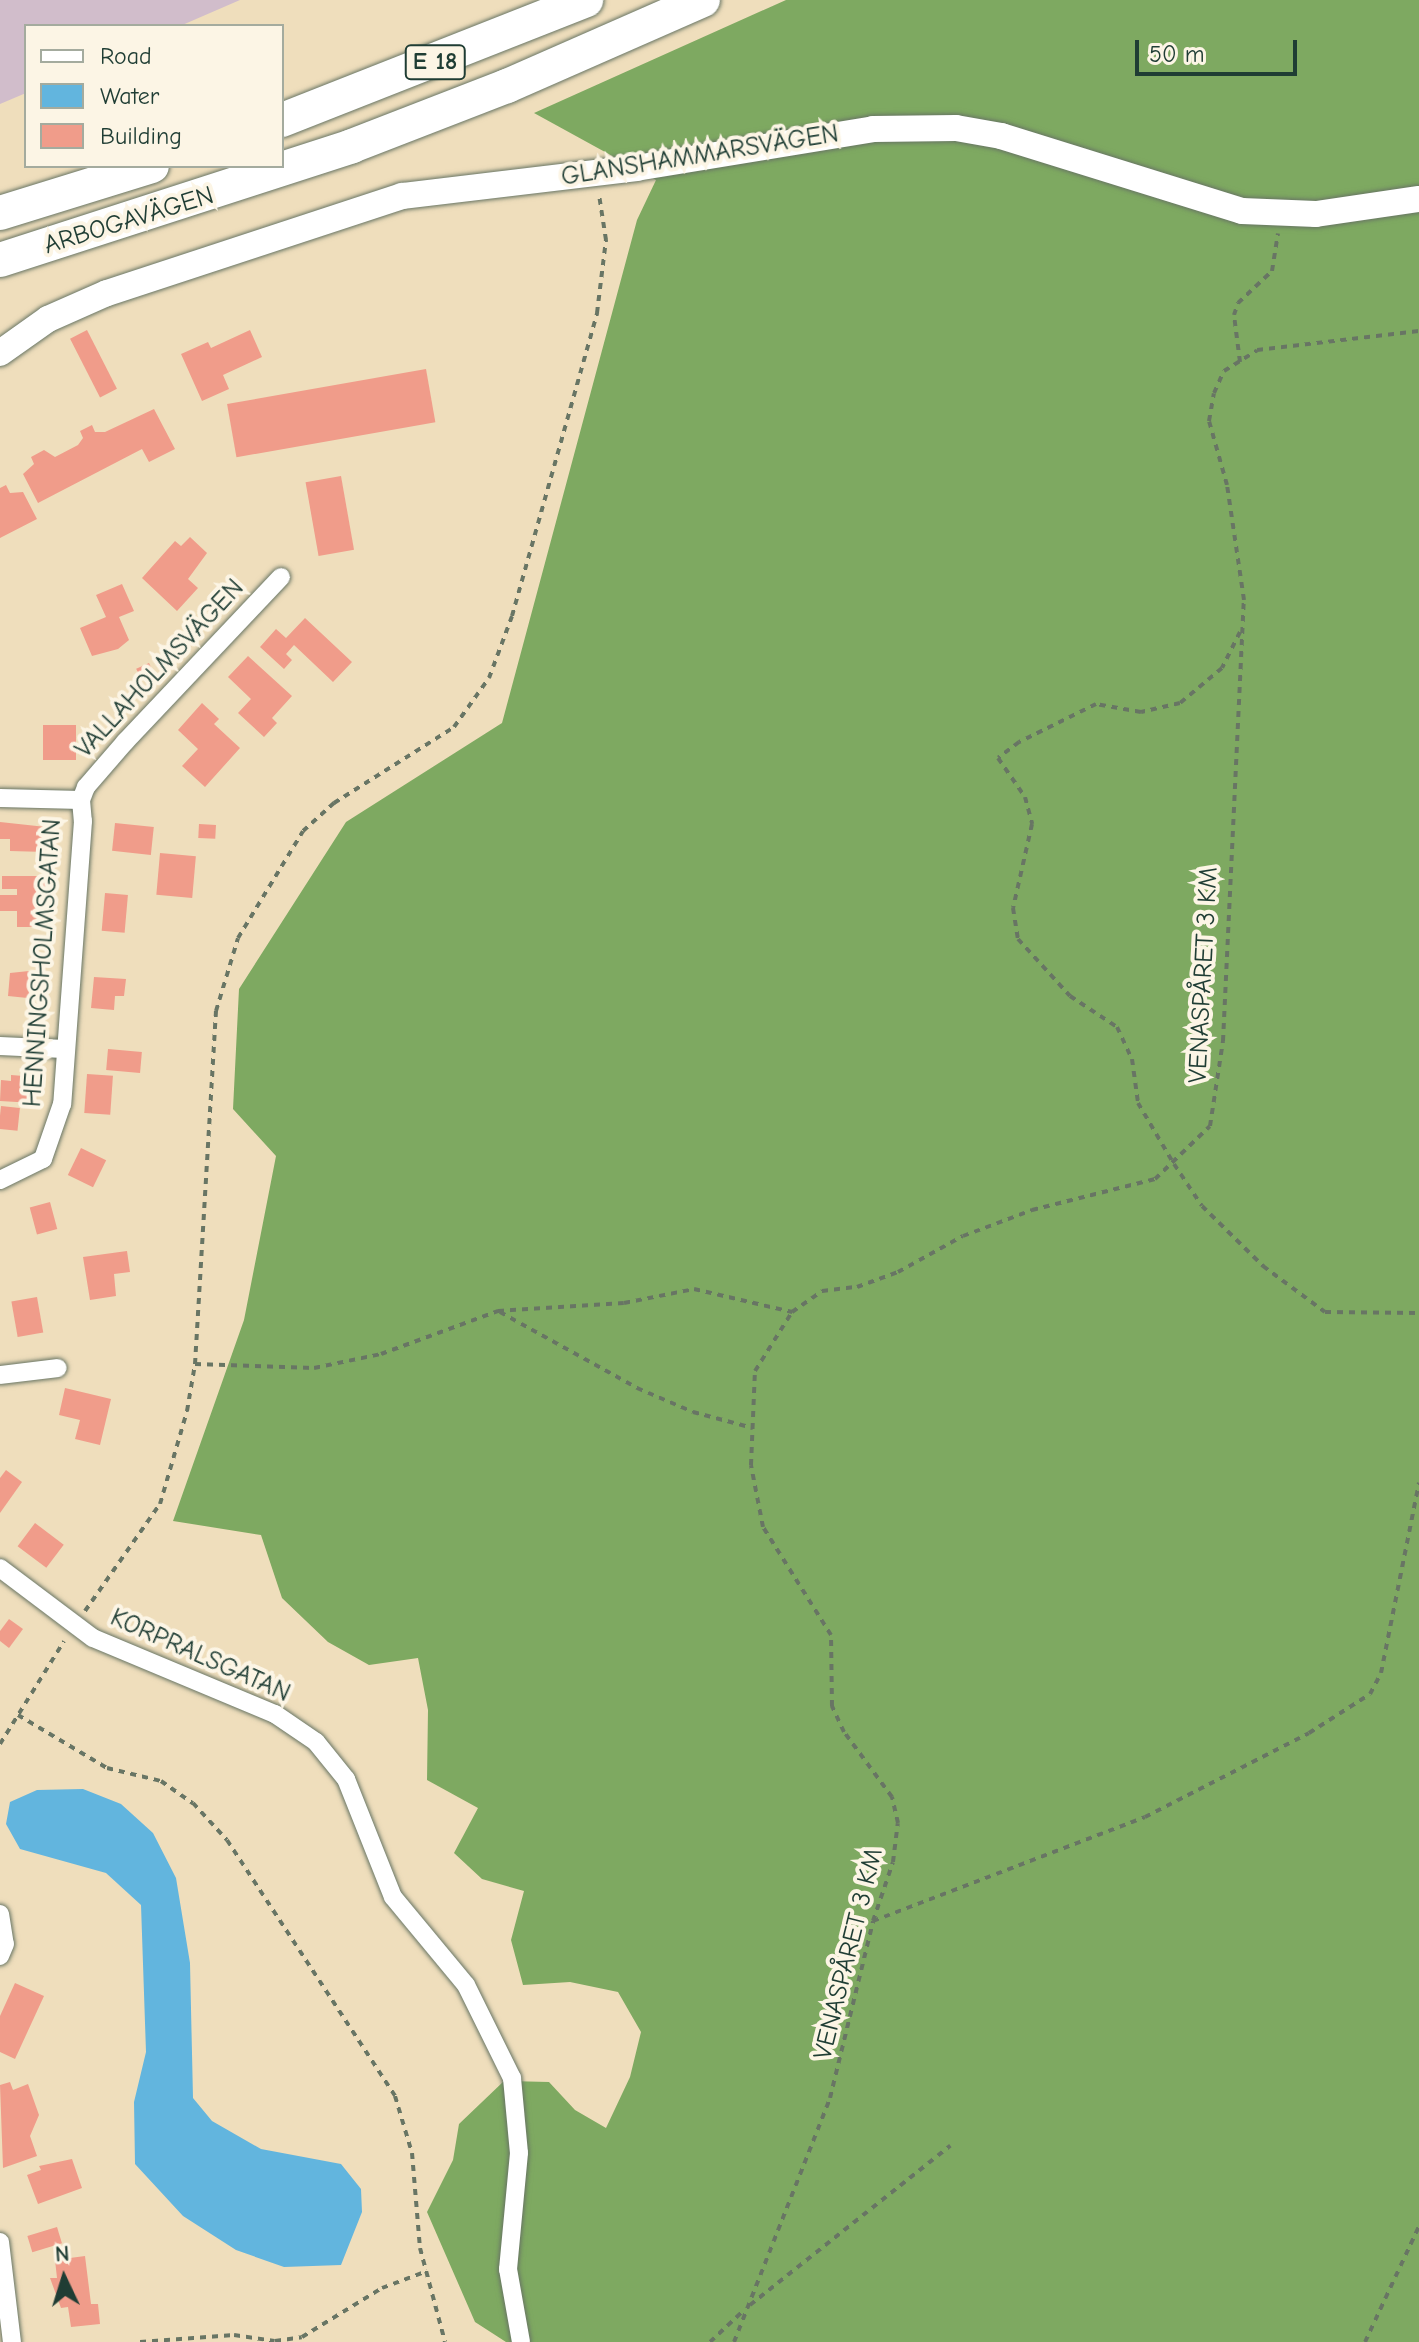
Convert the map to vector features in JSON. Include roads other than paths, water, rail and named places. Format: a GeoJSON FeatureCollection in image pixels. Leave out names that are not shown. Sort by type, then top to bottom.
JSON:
{"type":"FeatureCollection","features":[{"type":"Feature","properties":{"kind":"highway","name":"E 18"},"geometry":{"type":"LineString","coordinates":[[284,119],[586,0]]}},
{"type":"Feature","properties":{"kind":"highway","name":"ARBOGAVÄGEN"},"geometry":{"type":"LineString","coordinates":[[0,260],[352,146],[507,86],[703,0]]}},
{"type":"Feature","properties":{"kind":"highway","name":"ARBOGAVÄGEN"},"geometry":{"type":"LineString","coordinates":[[0,213],[146,168]]}},
{"type":"Feature","properties":{"kind":"street","name":"GLANSHAMMARSVÄGEN"},"geometry":{"type":"LineString","coordinates":[[0,353],[48,319],[107,293],[361,207],[441,190],[596,173],[873,129],[956,128],[1043,148],[1242,211],[1329,213],[1419,199]]}},
{"type":"Feature","properties":{"kind":"street","name":"VALLAHOLMSVÄGEN"},"geometry":{"type":"LineString","coordinates":[[81,800],[86,787],[125,742],[281,577]]}},
{"type":"Feature","properties":{"kind":"street","name":"HENNINGSHOLMSGATAN"},"geometry":{"type":"LineString","coordinates":[[0,798],[81,800],[62,1104],[52,1143],[33,1167],[0,1180]]}},
{"type":"Feature","properties":{"kind":"street"},"geometry":{"type":"LineString","coordinates":[[0,1046],[64,1049]]}},
{"type":"Feature","properties":{"kind":"street"},"geometry":{"type":"LineString","coordinates":[[0,1375],[58,1368]]}},
{"type":"Feature","properties":{"kind":"street","name":"KORPRALSGATAN"},"geometry":{"type":"LineString","coordinates":[[0,1568],[78,1619],[275,1714],[316,1742],[346,1779],[393,1897],[466,1985],[512,2078],[519,2153],[508,2269],[521,2342]]}},
{"type":"Feature","properties":{"kind":"street"},"geometry":{"type":"LineString","coordinates":[[0,1914],[5,1944],[0,1956]]}},
{"type":"Feature","properties":{"kind":"street"},"geometry":{"type":"LineString","coordinates":[[0,2242],[12,2342]]}},
{"type":"Feature","properties":{"kind":"water"},"geometry":{"type":"Polygon","coordinates":[[[83,1789],[121,1804],[153,1833],[176,1878],[190,1963],[193,2098],[212,2121],[261,2149],[341,2164],[361,2189],[362,2212],[341,2265],[284,2267],[236,2250],[183,2216],[135,2164],[134,2102],[146,2052],[141,1905],[106,1873],[20,1849],[6,1824],[10,1802],[37,1790],[83,1789]]]}}]}
